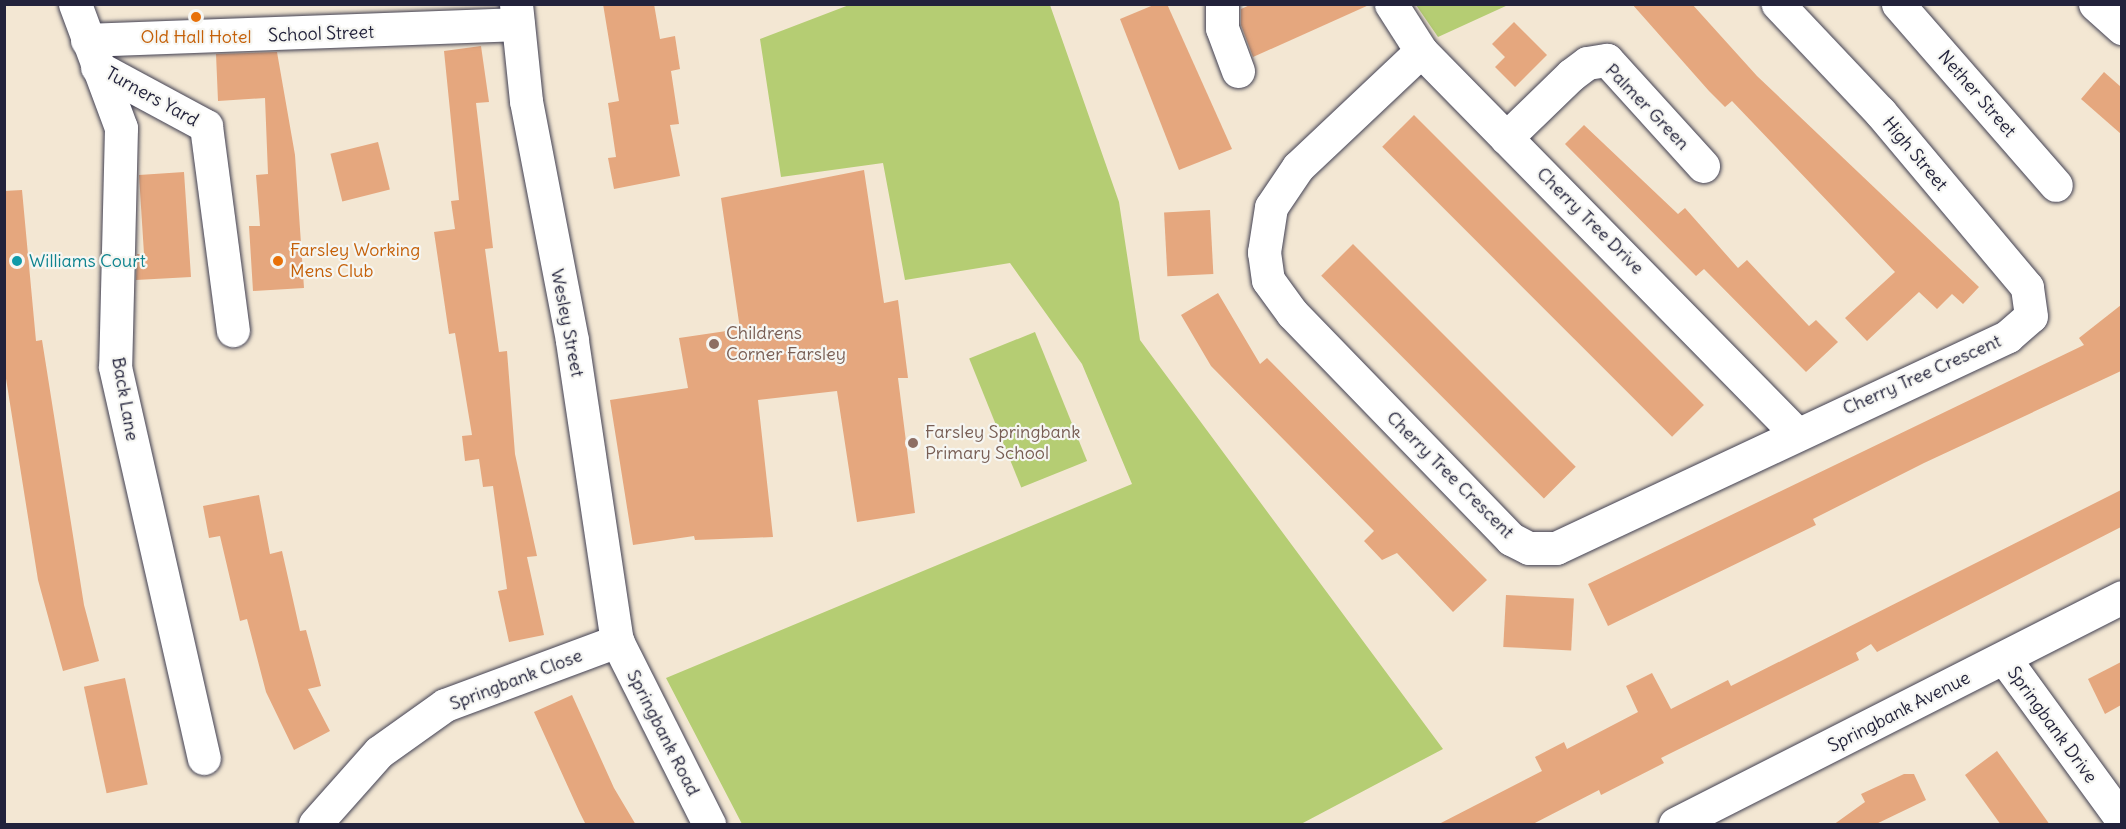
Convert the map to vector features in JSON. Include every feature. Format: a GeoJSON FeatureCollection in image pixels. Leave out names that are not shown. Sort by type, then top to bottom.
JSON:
{"type":"FeatureCollection","features":[{"type":"Feature","properties":{"kind":"street","name":"Back Lane"},"geometry":{"type":"LineString","coordinates":[[75,4],[120,128],[115,367],[204,758]]}},
{"type":"Feature","properties":{"kind":"street"},"geometry":{"type":"LineString","coordinates":[[1222,4],[1222,28],[1239,71]]}},
{"type":"Feature","properties":{"kind":"street","name":"Cherry Tree Drive"},"geometry":{"type":"LineString","coordinates":[[1391,4],[1421,51],[1795,432]]}},
{"type":"Feature","properties":{"kind":"street","name":"High Street"},"geometry":{"type":"LineString","coordinates":[[1778,4],[1880,112],[2027,287],[2031,316]]}},
{"type":"Feature","properties":{"kind":"street","name":"Nether Street"},"geometry":{"type":"LineString","coordinates":[[1898,4],[2056,185]]}},
{"type":"Feature","properties":{"kind":"street"},"geometry":{"type":"LineString","coordinates":[[2095,4],[2121,28]]}},
{"type":"Feature","properties":{"kind":"street","name":"School Street"},"geometry":{"type":"LineString","coordinates":[[92,53],[517,14]]}},
{"type":"Feature","properties":{"kind":"street","name":"Wesley Street"},"geometry":{"type":"LineString","coordinates":[[517,14],[526,101],[572,341],[617,641]]}},
{"type":"Feature","properties":{"kind":"street","name":"Cherry Tree Crescent"},"geometry":{"type":"LineString","coordinates":[[1421,51],[1298,167],[1271,207],[1264,252],[1268,280],[1292,313],[1511,539],[1529,548],[1557,548],[1795,432],[2008,336],[2031,316]]}},
{"type":"Feature","properties":{"kind":"street","name":"Turners Yard"},"geometry":{"type":"LineString","coordinates":[[92,53],[206,126],[233,330]]}},
{"type":"Feature","properties":{"kind":"street","name":"Palmer Green"},"geometry":{"type":"LineString","coordinates":[[1506,138],[1571,75],[1587,63],[1607,60],[1703,166]]}},
{"type":"Feature","properties":{"kind":"street","name":"Springbank Avenue"},"geometry":{"type":"LineString","coordinates":[[1675,825],[1716,816],[2004,658],[2121,597]]}},
{"type":"Feature","properties":{"kind":"street","name":"Springbank Close"},"geometry":{"type":"LineString","coordinates":[[315,825],[379,752],[445,705],[617,641]]}},
{"type":"Feature","properties":{"kind":"street","name":"Springbank Road"},"geometry":{"type":"LineString","coordinates":[[617,641],[709,825]]}},
{"type":"Feature","properties":{"kind":"street","name":"Springbank Drive"},"geometry":{"type":"LineString","coordinates":[[2004,658],[2121,820]]}},
{"type":"Feature","properties":{"kind":"green space","name":"Farsley Springbank Primary School"},"geometry":{"type":"Polygon","coordinates":[[[849,5],[1050,5],[1119,202],[1140,340],[1443,749],[1301,824],[742,824],[666,678],[1132,484],[1082,364],[1010,263],[905,280],[883,163],[781,177],[760,39],[849,5]]]}},
{"type":"Feature","properties":{"kind":"green space"},"geometry":{"type":"Polygon","coordinates":[[[1416,5],[1508,5],[1438,37],[1416,5]]]}},
{"type":"Feature","properties":{"kind":"green space"},"geometry":{"type":"Polygon","coordinates":[[[1035,332],[1087,461],[1021,487],[969,359],[1035,332]]]}},
{"type":"Feature","properties":{"kind":"building"},"geometry":{"type":"Polygon","coordinates":[[[603,4],[654,4],[660,39],[675,36],[680,69],[671,71],[679,124],[670,125],[680,176],[614,189],[608,158],[616,157],[608,103],[619,101],[603,4]]]}},
{"type":"Feature","properties":{"kind":"building"},"geometry":{"type":"Polygon","coordinates":[[[1156,4],[1167,4],[1232,149],[1179,170],[1120,19],[1156,4]]]}},
{"type":"Feature","properties":{"kind":"building"},"geometry":{"type":"Polygon","coordinates":[[[1252,4],[1369,5],[1253,57],[1241,25],[1241,9],[1252,4]]]}},
{"type":"Feature","properties":{"kind":"building"},"geometry":{"type":"Polygon","coordinates":[[[1632,4],[1692,4],[1757,76],[1979,287],[1963,304],[1952,294],[1937,309],[1919,292],[1867,341],[1845,318],[1895,272],[1732,101],[1725,107],[1709,91],[1632,4]]]}},
{"type":"Feature","properties":{"kind":"building"},"geometry":{"type":"Polygon","coordinates":[[[1514,22],[1547,55],[1515,87],[1495,67],[1505,57],[1492,44],[1514,22]]]}},
{"type":"Feature","properties":{"kind":"building"},"geometry":{"type":"Polygon","coordinates":[[[481,46],[489,102],[476,103],[493,248],[485,249],[499,352],[507,351],[515,454],[537,556],[527,557],[544,635],[509,642],[498,591],[507,589],[493,486],[483,487],[479,459],[465,461],[462,436],[472,435],[455,333],[449,334],[434,232],[455,229],[451,201],[459,200],[444,51],[481,46]]]}},
{"type":"Feature","properties":{"kind":"building"},"geometry":{"type":"Polygon","coordinates":[[[277,52],[295,155],[304,288],[253,291],[249,226],[260,226],[256,175],[268,174],[265,98],[218,101],[216,54],[277,52]]]}},
{"type":"Feature","properties":{"kind":"building"},"geometry":{"type":"Polygon","coordinates":[[[2104,72],[2121,87],[2121,134],[2081,99],[2104,72]]]}},
{"type":"Feature","properties":{"kind":"building"},"geometry":{"type":"Polygon","coordinates":[[[1414,115],[1704,405],[1672,437],[1382,147],[1414,115]]]}},
{"type":"Feature","properties":{"kind":"building"},"geometry":{"type":"Polygon","coordinates":[[[1584,125],[1678,214],[1685,208],[1738,268],[1747,260],[1809,326],[1816,320],[1838,342],[1806,372],[1704,269],[1696,276],[1565,144],[1584,125]]]}},
{"type":"Feature","properties":{"kind":"building"},"geometry":{"type":"Polygon","coordinates":[[[378,142],[390,190],[342,201],[330,154],[378,142]]]}},
{"type":"Feature","properties":{"kind":"building"},"geometry":{"type":"Polygon","coordinates":[[[864,170],[884,303],[898,300],[908,378],[898,378],[915,513],[857,522],[837,391],[758,400],[773,537],[695,540],[694,536],[633,545],[610,400],[688,388],[679,338],[740,329],[721,198],[864,170]]]}},
{"type":"Feature","properties":{"kind":"building"},"geometry":{"type":"Polygon","coordinates":[[[184,172],[191,277],[136,280],[137,254],[144,254],[139,175],[184,172]]]}},
{"type":"Feature","properties":{"kind":"building"},"geometry":{"type":"Polygon","coordinates":[[[22,190],[36,341],[42,340],[84,605],[99,661],[63,671],[38,580],[4,366],[4,191],[22,190]]]}},
{"type":"Feature","properties":{"kind":"building"},"geometry":{"type":"Polygon","coordinates":[[[1210,210],[1213,274],[1167,276],[1164,212],[1210,210]]]}},
{"type":"Feature","properties":{"kind":"building"},"geometry":{"type":"Polygon","coordinates":[[[1353,244],[1576,467],[1544,499],[1321,276],[1353,244]]]}},
{"type":"Feature","properties":{"kind":"building"},"geometry":{"type":"Polygon","coordinates":[[[1218,293],[1260,364],[1267,358],[1487,580],[1453,612],[1397,553],[1382,560],[1364,541],[1374,531],[1211,366],[1181,315],[1218,293]]]}},
{"type":"Feature","properties":{"kind":"building"},"geometry":{"type":"Polygon","coordinates":[[[2121,305],[2121,371],[1924,463],[1813,519],[1816,525],[1608,626],[1588,584],[2084,345],[2079,338],[2121,305]]]}},
{"type":"Feature","properties":{"kind":"building"},"geometry":{"type":"Polygon","coordinates":[[[2121,490],[2121,527],[1877,652],[1871,644],[1856,653],[1859,660],[1661,758],[1664,763],[1601,795],[1599,790],[1531,825],[1437,825],[1542,771],[1535,757],[1564,742],[1567,749],[1638,712],[1626,686],[1652,673],[1671,709],[1728,680],[1731,686],[2121,490]]]}},
{"type":"Feature","properties":{"kind":"building"},"geometry":{"type":"Polygon","coordinates":[[[259,495],[270,554],[282,551],[300,631],[306,630],[321,686],[308,689],[330,731],[294,750],[266,692],[247,619],[240,621],[220,536],[209,538],[203,506],[259,495]]]}},
{"type":"Feature","properties":{"kind":"building"},"geometry":{"type":"Polygon","coordinates":[[[1506,595],[1574,599],[1571,650],[1503,647],[1506,595]]]}},
{"type":"Feature","properties":{"kind":"building"},"geometry":{"type":"Polygon","coordinates":[[[2121,662],[2121,705],[2105,714],[2088,679],[2121,662]]]}},
{"type":"Feature","properties":{"kind":"building"},"geometry":{"type":"Polygon","coordinates":[[[125,678],[148,785],[107,793],[84,687],[125,678]]]}},
{"type":"Feature","properties":{"kind":"building"},"geometry":{"type":"Polygon","coordinates":[[[572,695],[614,788],[636,825],[586,825],[579,811],[534,712],[572,695]]]}},
{"type":"Feature","properties":{"kind":"building"},"geometry":{"type":"Polygon","coordinates":[[[1997,751],[2050,825],[2001,825],[1965,775],[1997,751]]]}},
{"type":"Feature","properties":{"kind":"building"},"geometry":{"type":"Polygon","coordinates":[[[1904,774],[1914,774],[1926,800],[1874,825],[1833,825],[1865,802],[1861,794],[1904,774]]]}},
{"type":"Feature","properties":{"kind":"place","name":"Old Hall Hotel"},"geometry":{"type":"Point","coordinates":[196,17]}},
{"type":"Feature","properties":{"kind":"place","name":"Williams Court"},"geometry":{"type":"Point","coordinates":[17,261]}},
{"type":"Feature","properties":{"kind":"place","name":"Farsley Working Mens Club"},"geometry":{"type":"Point","coordinates":[278,261]}},
{"type":"Feature","properties":{"kind":"place","name":"Childrens Corner Farsley"},"geometry":{"type":"Point","coordinates":[714,344]}},
{"type":"Feature","properties":{"kind":"place","name":"Farsley Springbank Primary School"},"geometry":{"type":"Point","coordinates":[913,443]}}]}
